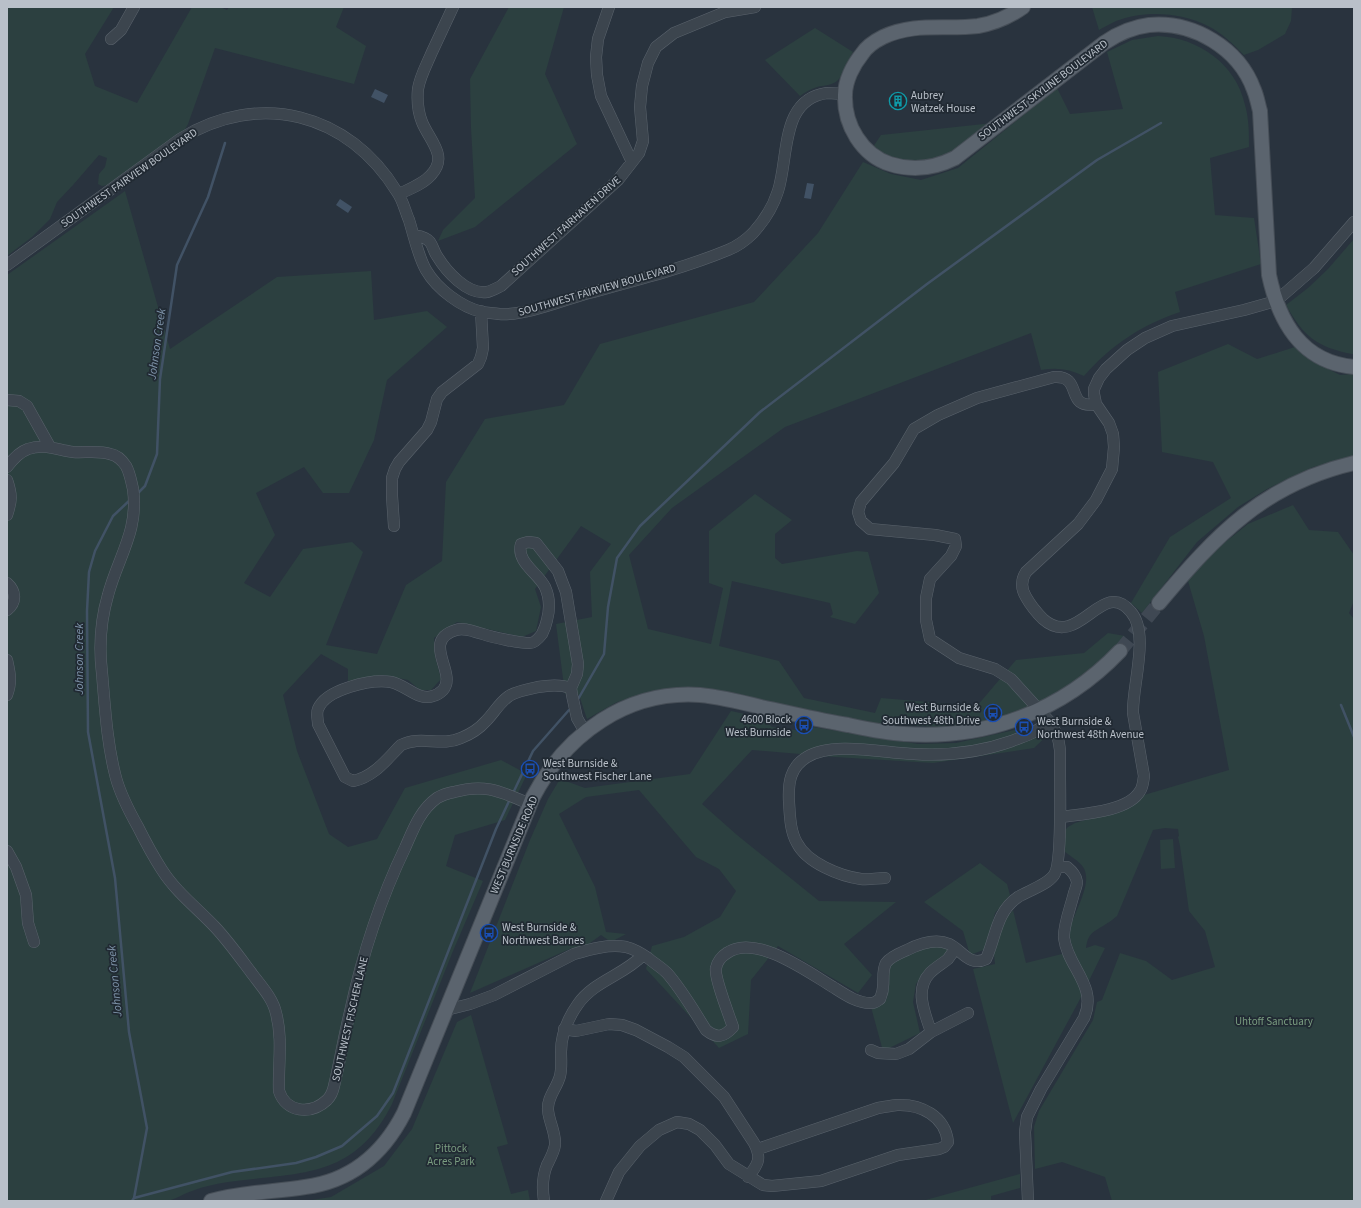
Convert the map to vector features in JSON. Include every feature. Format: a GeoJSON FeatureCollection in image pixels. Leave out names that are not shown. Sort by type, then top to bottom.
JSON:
{"type":"FeatureCollection","features":[{"type":"Feature","properties":{"kind":"main road","name":"SOUTHWEST SKYLINE BOULEVARD"},"geometry":{"type":"LineString","coordinates":[[1023,7],[1004,18],[985,24],[972,26],[915,27],[889,34],[875,41],[862,54],[852,69],[845,94],[846,111],[851,128],[860,143],[870,153],[883,161],[898,166],[930,167],[947,162],[955,158],[1104,43],[1119,34],[1142,26],[1154,25],[1176,26],[1198,32],[1220,45],[1233,57],[1244,69],[1254,90],[1260,111],[1268,264],[1271,284],[1276,301],[1289,330],[1306,348],[1330,361],[1343,366],[1354,367]]}},
{"type":"Feature","properties":{"kind":"main road"},"geometry":{"type":"LineString","coordinates":[[1159,603],[1209,546],[1237,521],[1258,505],[1283,489],[1316,474],[1354,463]]}},
{"type":"Feature","properties":{"kind":"main road","name":"WEST BURNSIDE ROAD"},"geometry":{"type":"LineString","coordinates":[[211,1201],[254,1193],[307,1187],[327,1182],[352,1172],[374,1156],[394,1131],[404,1113],[530,804],[554,762],[565,749],[585,732],[609,715],[622,709],[656,698],[691,695],[714,697],[884,732],[918,735],[948,734],[998,725],[1040,710],[1081,687],[1100,672],[1120,651]]}},
{"type":"Feature","properties":{"kind":"street"},"geometry":{"type":"LineString","coordinates":[[111,39],[121,30],[134,7]]}},
{"type":"Feature","properties":{"kind":"street"},"geometry":{"type":"LineString","coordinates":[[399,194],[424,181],[432,174],[436,166],[438,157],[436,148],[420,114],[418,87],[424,69],[452,7]]}},
{"type":"Feature","properties":{"kind":"street"},"geometry":{"type":"LineString","coordinates":[[609,7],[598,39],[596,57],[598,82],[601,96],[632,162]]}},
{"type":"Feature","properties":{"kind":"street","name":"SOUTHWEST FAIRHAVEN DRIVE"},"geometry":{"type":"LineString","coordinates":[[414,235],[427,239],[431,243],[436,255],[446,270],[463,285],[480,292],[487,292],[501,286],[618,180],[638,154],[643,141],[640,107],[642,86],[648,63],[656,46],[674,33],[725,12],[756,7]]}},
{"type":"Feature","properties":{"kind":"street","name":"SOUTHWEST FAIRVIEW BOULEVARD"},"geometry":{"type":"LineString","coordinates":[[7,264],[180,139],[200,127],[235,116],[261,114],[289,115],[303,118],[328,127],[348,138],[374,159],[399,194],[425,269],[443,290],[459,301],[481,312],[506,314],[540,307],[718,255],[737,246],[760,226],[774,203],[780,184],[791,123],[798,109],[806,101],[824,94],[845,94]]}},
{"type":"Feature","properties":{"kind":"street"},"geometry":{"type":"LineString","coordinates":[[1060,817],[1123,806],[1140,792],[1143,785],[1144,776],[1133,708],[1139,661],[1139,630],[1137,620],[1125,606],[1116,603],[1108,603],[1100,606],[1077,623],[1060,628],[1048,623],[1035,611],[1022,588],[1023,577],[1026,572],[1078,524],[1088,512],[1102,490],[1112,469],[1114,447],[1113,434],[1096,404],[1094,394],[1099,378],[1121,354],[1145,338],[1172,326],[1244,310],[1276,301],[1314,268],[1354,222]]}},
{"type":"Feature","properties":{"kind":"street"},"geometry":{"type":"LineString","coordinates":[[394,526],[392,478],[395,468],[398,462],[427,430],[431,422],[437,399],[442,392],[478,364],[483,348],[481,312]]}},
{"type":"Feature","properties":{"kind":"street"},"geometry":{"type":"LineString","coordinates":[[446,1010],[470,1004],[494,995],[574,954],[589,949],[614,946],[625,947],[634,949],[666,972],[706,1030],[718,1036],[726,1034],[732,1026],[718,982],[716,968],[722,957],[732,950],[748,947],[765,951],[792,962],[851,998],[873,1004],[880,999],[883,989],[883,973],[886,963],[896,955],[920,944],[937,942],[949,944],[970,960],[976,962],[986,959],[998,921],[1003,913],[1017,898],[1054,876],[1057,867],[1060,817],[1060,751],[1055,729],[1040,710],[1011,679],[995,669],[959,658],[930,639],[926,620],[926,598],[930,579],[951,556],[956,546],[955,539],[935,535],[870,529],[861,521],[858,512],[861,502],[894,463],[914,429],[938,415],[977,398],[1058,376],[1067,378],[1081,403],[1090,405],[1096,404]]}},
{"type":"Feature","properties":{"kind":"street"},"geometry":{"type":"LineString","coordinates":[[7,400],[19,401],[27,406],[50,447]]}},
{"type":"Feature","properties":{"kind":"street","name":"SOUTHWEST FISCHER LANE"},"geometry":{"type":"LineString","coordinates":[[7,467],[13,459],[27,449],[42,446],[70,452],[110,454],[122,460],[129,473],[134,495],[134,515],[129,538],[107,598],[102,634],[101,669],[107,729],[116,779],[126,804],[162,871],[183,896],[225,939],[271,1000],[276,1013],[280,1032],[279,1091],[280,1096],[291,1108],[302,1111],[308,1110],[327,1100],[332,1093],[350,1011],[368,941],[400,859],[419,818],[429,805],[438,798],[462,790],[477,788],[491,789],[530,804]]}},
{"type":"Feature","properties":{"kind":"street"},"geometry":{"type":"LineString","coordinates":[[7,480],[12,494],[12,500],[7,515]]}},
{"type":"Feature","properties":{"kind":"street"},"geometry":{"type":"LineString","coordinates":[[571,688],[557,685],[515,693],[504,700],[476,731],[449,742],[412,740],[407,742],[401,745],[373,772],[362,780],[353,782],[346,777],[340,767],[318,724],[317,718],[318,711],[327,698],[364,683],[392,682],[400,684],[419,696],[427,697],[440,693],[445,687],[447,681],[440,646],[442,640],[456,630],[464,629],[484,635],[524,643],[532,643],[537,640],[542,634],[546,625],[549,607],[548,597],[544,586],[522,558],[519,551],[521,544],[528,542],[536,543],[554,565],[564,586],[578,664],[577,674],[571,688],[577,718],[585,732]]}},
{"type":"Feature","properties":{"kind":"street"},"geometry":{"type":"LineString","coordinates":[[7,583],[14,592],[14,601],[11,607],[7,610]]}},
{"type":"Feature","properties":{"kind":"street"},"geometry":{"type":"LineString","coordinates":[[7,660],[11,676],[7,695]]}},
{"type":"Feature","properties":{"kind":"street"},"geometry":{"type":"LineString","coordinates":[[885,878],[862,880],[836,873],[811,859],[797,844],[792,832],[788,792],[789,781],[794,769],[799,763],[815,753],[836,749],[933,755],[988,749],[1031,734],[1050,722]]}},
{"type":"Feature","properties":{"kind":"street"},"geometry":{"type":"LineString","coordinates":[[7,851],[16,867],[26,895],[28,922],[34,942]]}},
{"type":"Feature","properties":{"kind":"street"},"geometry":{"type":"LineString","coordinates":[[1028,1201],[1025,1132],[1027,1117],[1041,1089],[1084,1018],[1088,1009],[1089,999],[1069,956],[1064,938],[1077,882],[1074,873],[1067,867],[1057,867]]}},
{"type":"Feature","properties":{"kind":"street"},"geometry":{"type":"LineString","coordinates":[[931,1032],[922,1005],[922,990],[924,981],[929,974],[947,960],[955,949]]}},
{"type":"Feature","properties":{"kind":"street"},"geometry":{"type":"LineString","coordinates":[[544,1201],[542,1188],[543,1178],[555,1146],[555,1138],[548,1109],[550,1098],[560,1076],[561,1050],[564,1029],[578,1004],[586,994],[600,983],[636,962],[643,955]]}},
{"type":"Feature","properties":{"kind":"street"},"geometry":{"type":"LineString","coordinates":[[871,1050],[878,1053],[896,1054],[909,1050],[931,1032],[968,1013]]}},
{"type":"Feature","properties":{"kind":"street"},"geometry":{"type":"LineString","coordinates":[[564,1029],[576,1031],[609,1024],[622,1025],[650,1037],[684,1057],[724,1097],[750,1134],[758,1149],[758,1159],[756,1167],[748,1177]]}},
{"type":"Feature","properties":{"kind":"street"},"geometry":{"type":"LineString","coordinates":[[606,1201],[619,1172],[640,1146],[659,1130],[677,1122],[689,1124],[700,1130],[715,1145],[729,1164],[763,1185],[772,1186],[821,1181],[898,1155],[939,1149],[944,1147],[948,1142],[943,1126],[932,1114],[922,1108],[897,1105],[878,1108],[758,1149]]}},
{"type":"Feature","properties":{"kind":"green space"},"geometry":{"type":"Polygon","coordinates":[[[7,7],[114,7],[85,54],[95,86],[137,103],[192,7],[220,7],[227,10],[229,7],[344,7],[336,27],[366,46],[354,84],[215,48],[188,124],[180,139],[122,182],[102,186],[98,184],[99,174],[105,167],[107,158],[99,155],[57,202],[50,219],[32,237],[7,256],[7,7]]]}},
{"type":"Feature","properties":{"kind":"green space"},"geometry":{"type":"Polygon","coordinates":[[[509,7],[564,7],[545,74],[577,144],[475,227],[438,241],[443,230],[475,198],[470,79],[509,7]]]}},
{"type":"Feature","properties":{"kind":"green space"},"geometry":{"type":"Polygon","coordinates":[[[1092,7],[1292,7],[1291,21],[1285,34],[1258,50],[1244,55],[1227,39],[1208,26],[1197,21],[1174,15],[1150,14],[1127,17],[1099,30],[1092,7]]]}},
{"type":"Feature","properties":{"kind":"green space"},"geometry":{"type":"Polygon","coordinates":[[[815,28],[853,52],[842,75],[836,82],[820,86],[800,96],[765,60],[815,28]]]}},
{"type":"Feature","properties":{"kind":"green space"},"geometry":{"type":"Polygon","coordinates":[[[1158,36],[1188,42],[1214,56],[1233,77],[1240,90],[1247,116],[1249,147],[1210,158],[1215,215],[1254,218],[1261,264],[1175,292],[1180,312],[1152,323],[1127,338],[1104,355],[1084,376],[1063,369],[1041,370],[1031,333],[785,427],[672,508],[629,555],[648,629],[711,644],[723,588],[709,583],[709,531],[755,494],[792,520],[775,534],[775,558],[782,564],[857,551],[868,552],[879,593],[855,624],[830,617],[833,614],[830,603],[732,581],[719,646],[779,661],[804,698],[875,713],[881,698],[977,706],[1016,660],[1084,653],[1108,633],[1125,636],[1096,669],[1042,705],[996,721],[952,728],[874,723],[716,691],[658,690],[617,702],[587,719],[579,695],[565,694],[556,624],[592,617],[590,572],[611,544],[581,526],[535,589],[541,607],[536,631],[522,637],[457,622],[434,638],[435,656],[441,679],[431,690],[420,690],[408,680],[383,675],[348,681],[348,669],[321,654],[283,695],[297,751],[329,834],[348,847],[377,839],[405,788],[501,760],[527,774],[505,820],[455,835],[446,866],[483,881],[453,951],[392,1104],[377,1129],[360,1147],[342,1159],[322,1168],[301,1173],[214,1184],[196,1189],[167,1201],[7,1201],[7,275],[125,191],[170,349],[277,277],[371,271],[374,320],[427,311],[447,327],[387,380],[374,440],[349,493],[323,493],[304,467],[256,493],[275,535],[244,583],[270,597],[303,549],[352,542],[363,552],[326,645],[377,654],[406,585],[442,561],[446,482],[485,419],[564,405],[600,344],[754,302],[818,233],[863,162],[891,174],[921,180],[958,168],[1057,88],[1070,114],[1123,109],[1107,52],[1132,40],[1158,36]]]}},
{"type":"Feature","properties":{"kind":"green space"},"geometry":{"type":"Polygon","coordinates":[[[993,123],[952,153],[925,163],[894,161],[871,150],[881,135],[993,123]]]}},
{"type":"Feature","properties":{"kind":"green space"},"geometry":{"type":"Polygon","coordinates":[[[1354,239],[1354,354],[1352,354],[1329,348],[1313,339],[1299,325],[1286,305],[1308,288],[1328,269],[1354,239]]]}},
{"type":"Feature","properties":{"kind":"green space"},"geometry":{"type":"Polygon","coordinates":[[[1228,344],[1257,359],[1298,346],[1318,364],[1340,375],[1354,374],[1354,457],[1313,467],[1267,489],[1238,507],[1197,542],[1142,613],[1131,603],[1170,537],[1231,498],[1213,462],[1162,452],[1158,372],[1228,344]]]}},
{"type":"Feature","properties":{"kind":"green space","name":"Uhtoff Sanctuary"},"geometry":{"type":"Polygon","coordinates":[[[1293,505],[1309,530],[1338,532],[1354,555],[1354,601],[1349,613],[1354,619],[1354,1201],[1112,1201],[1105,1177],[1062,1162],[1035,1169],[1034,1127],[1039,1111],[1093,1020],[1097,1002],[1102,1000],[1120,953],[1146,961],[1172,980],[1215,967],[1205,931],[1189,911],[1178,829],[1165,828],[1153,830],[1117,916],[1090,935],[1086,948],[1095,945],[1105,948],[1079,1001],[1013,1123],[973,969],[995,964],[994,954],[1003,922],[1013,910],[1026,963],[1074,951],[1070,940],[1070,930],[1085,889],[1086,874],[1083,867],[1064,851],[1065,830],[1068,827],[1075,823],[1107,814],[1144,795],[1229,770],[1204,636],[1188,581],[1209,555],[1248,524],[1293,505]]]}},
{"type":"Feature","properties":{"kind":"green space"},"geometry":{"type":"Polygon","coordinates":[[[731,711],[763,718],[772,727],[802,731],[813,727],[918,744],[956,743],[1019,729],[1050,733],[1034,748],[933,763],[752,750],[702,804],[737,835],[819,901],[896,902],[844,944],[872,975],[858,993],[778,946],[751,980],[748,1034],[719,1048],[646,969],[652,946],[684,937],[720,917],[736,891],[719,869],[696,857],[639,790],[586,797],[559,814],[595,887],[606,932],[626,934],[611,942],[601,935],[583,948],[572,948],[470,993],[530,840],[548,799],[560,779],[585,788],[690,774],[731,711]]]}},
{"type":"Feature","properties":{"kind":"green space"},"geometry":{"type":"Polygon","coordinates":[[[1173,839],[1175,868],[1161,869],[1160,840],[1173,839]]]}},
{"type":"Feature","properties":{"kind":"green space"},"geometry":{"type":"Polygon","coordinates":[[[980,863],[1007,884],[1010,895],[995,913],[986,949],[970,955],[963,931],[924,902],[980,863]]]}},
{"type":"Feature","properties":{"kind":"green space"},"geometry":{"type":"Polygon","coordinates":[[[931,946],[952,947],[942,958],[927,968],[916,984],[913,1002],[920,1033],[883,1051],[871,1007],[884,1002],[887,998],[888,971],[893,961],[931,946]]]}},
{"type":"Feature","properties":{"kind":"green space","name":"Pittock Acres Park"},"geometry":{"type":"Polygon","coordinates":[[[471,1015],[508,1144],[497,1147],[511,1194],[528,1190],[530,1201],[306,1201],[331,1197],[384,1166],[412,1129],[457,1022],[471,1015]]]}},
{"type":"Feature","properties":{"kind":"green space"},"geometry":{"type":"Polygon","coordinates":[[[1020,1174],[1020,1188],[991,1196],[991,1201],[922,1201],[1020,1174]]]}},
{"type":"Feature","properties":{"kind":"water"},"geometry":{"type":"Polygon","coordinates":[[[375,89],[388,95],[384,103],[371,97],[375,89]]]}},
{"type":"Feature","properties":{"kind":"water"},"geometry":{"type":"Polygon","coordinates":[[[807,183],[814,184],[811,199],[804,198],[807,183]]]}},
{"type":"Feature","properties":{"kind":"water"},"geometry":{"type":"Polygon","coordinates":[[[340,199],[352,207],[348,213],[336,205],[340,199]]]}},
{"type":"Feature","properties":{"kind":"waterway"},"geometry":{"type":"LineString","coordinates":[[577,701],[604,654],[608,607],[617,558],[640,526],[760,412],[927,284],[1097,160],[1161,123]]}},
{"type":"Feature","properties":{"kind":"waterway","name":"Johnson Creek"},"geometry":{"type":"LineString","coordinates":[[138,493],[145,486],[157,454],[160,379],[177,265],[208,197],[225,143]]}},
{"type":"Feature","properties":{"kind":"waterway","name":"Johnson Creek"},"geometry":{"type":"LineString","coordinates":[[130,500],[113,516],[95,551],[89,572],[87,611],[88,732],[115,878],[129,1032],[147,1128],[134,1198],[132,1201]]}},
{"type":"Feature","properties":{"kind":"waterway"},"geometry":{"type":"LineString","coordinates":[[1341,705],[1354,737]]}},
{"type":"Feature","properties":{"kind":"waterway"},"geometry":{"type":"LineString","coordinates":[[514,791],[533,751],[569,710]]}},
{"type":"Feature","properties":{"kind":"waterway"},"geometry":{"type":"LineString","coordinates":[[134,1198],[232,1172],[296,1163],[316,1157],[342,1146],[377,1116],[393,1093],[496,829],[510,799]]}},
{"type":"Feature","properties":{"kind":"tunnel"},"geometry":{"type":"LineString","coordinates":[[1120,651],[1159,603]]}},
{"type":"Feature","properties":{"kind":"place","name":"Aubrey Watzek House"},"geometry":{"type":"Point","coordinates":[898,101]}},
{"type":"Feature","properties":{"kind":"place","name":"West Burnside & Southwest 48th Drive"},"geometry":{"type":"Point","coordinates":[993,713]}},
{"type":"Feature","properties":{"kind":"place","name":"4600 Block West Burnside"},"geometry":{"type":"Point","coordinates":[804,725]}},
{"type":"Feature","properties":{"kind":"place","name":"West Burnside & Northwest 48th Avenue"},"geometry":{"type":"Point","coordinates":[1024,727]}},
{"type":"Feature","properties":{"kind":"place","name":"West Burnside & Southwest Fischer Lane"},"geometry":{"type":"Point","coordinates":[530,769]}},
{"type":"Feature","properties":{"kind":"place","name":"West Burnside & Northwest Barnes"},"geometry":{"type":"Point","coordinates":[489,933]}}]}
